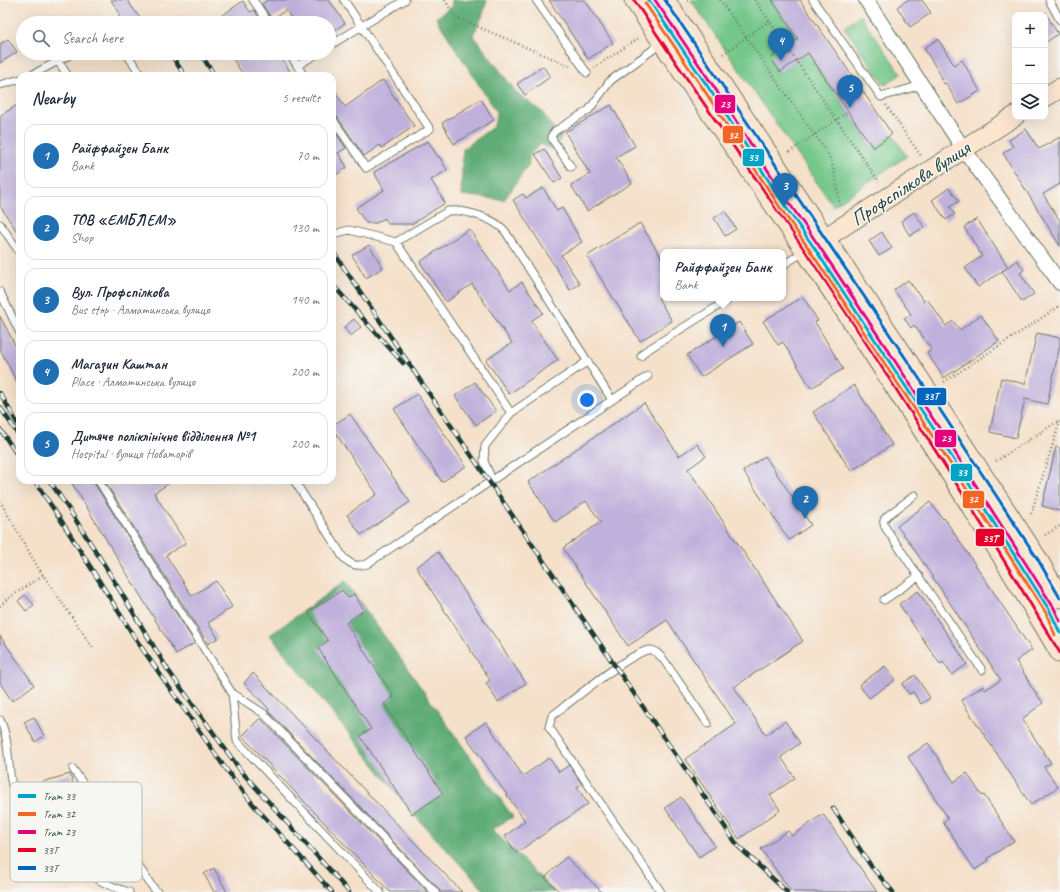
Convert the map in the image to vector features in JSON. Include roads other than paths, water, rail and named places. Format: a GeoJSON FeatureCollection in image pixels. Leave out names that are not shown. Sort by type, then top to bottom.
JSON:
{"type":"FeatureCollection","features":[{"type":"Feature","properties":{"kind":"street"},"geometry":{"type":"LineString","coordinates":[[634,0],[913,413],[1060,652]]}},
{"type":"Feature","properties":{"kind":"street"},"geometry":{"type":"LineString","coordinates":[[665,0],[935,402],[1037,558],[1060,598]]}},
{"type":"Feature","properties":{"kind":"street"},"geometry":{"type":"LineString","coordinates":[[866,0],[963,148],[1060,283]]}},
{"type":"Feature","properties":{"kind":"street"},"geometry":{"type":"LineString","coordinates":[[1048,95],[1060,88]]}},
{"type":"Feature","properties":{"kind":"street","name":"Профспілкова вулиця"},"geometry":{"type":"LineString","coordinates":[[805,251],[1012,118]]}},
{"type":"Feature","properties":{"kind":"lane"},"geometry":{"type":"LineString","coordinates":[[253,0],[264,16]]}},
{"type":"Feature","properties":{"kind":"lane"},"geometry":{"type":"LineString","coordinates":[[336,124],[366,168],[430,129],[344,0]]}},
{"type":"Feature","properties":{"kind":"lane"},"geometry":{"type":"LineString","coordinates":[[336,42],[405,0]]}},
{"type":"Feature","properties":{"kind":"lane"},"geometry":{"type":"LineString","coordinates":[[536,0],[586,73]]}},
{"type":"Feature","properties":{"kind":"lane"},"geometry":{"type":"LineString","coordinates":[[813,0],[881,97],[921,85]]}},
{"type":"Feature","properties":{"kind":"lane"},"geometry":{"type":"LineString","coordinates":[[1048,0],[1060,20]]}},
{"type":"Feature","properties":{"kind":"lane"},"geometry":{"type":"LineString","coordinates":[[571,167],[552,139],[552,135],[555,131],[588,110],[610,81],[662,43]]}},
{"type":"Feature","properties":{"kind":"lane"},"geometry":{"type":"LineString","coordinates":[[131,60],[139,72]]}},
{"type":"Feature","properties":{"kind":"lane"},"geometry":{"type":"LineString","coordinates":[[293,60],[301,72]]}},
{"type":"Feature","properties":{"kind":"lane"},"geometry":{"type":"LineString","coordinates":[[297,66],[307,60]]}},
{"type":"Feature","properties":{"kind":"lane"},"geometry":{"type":"LineString","coordinates":[[37,72],[58,61],[65,72]]}},
{"type":"Feature","properties":{"kind":"lane"},"geometry":{"type":"LineString","coordinates":[[0,85],[16,80]]}},
{"type":"Feature","properties":{"kind":"lane"},"geometry":{"type":"LineString","coordinates":[[396,242],[448,211],[461,211],[496,222],[505,231],[612,400]]}},
{"type":"Feature","properties":{"kind":"lane"},"geometry":{"type":"LineString","coordinates":[[0,224],[16,247]]}},
{"type":"Feature","properties":{"kind":"lane"},"geometry":{"type":"LineString","coordinates":[[336,234],[349,230],[396,242],[511,413]]}},
{"type":"Feature","properties":{"kind":"lane"},"geometry":{"type":"LineString","coordinates":[[786,263],[805,251]]}},
{"type":"Feature","properties":{"kind":"lane"},"geometry":{"type":"LineString","coordinates":[[0,292],[16,325]]}},
{"type":"Feature","properties":{"kind":"lane"},"geometry":{"type":"LineString","coordinates":[[640,356],[644,352],[726,301]]}},
{"type":"Feature","properties":{"kind":"lane"},"geometry":{"type":"LineString","coordinates":[[492,480],[484,461],[485,446],[511,413],[588,362]]}},
{"type":"Feature","properties":{"kind":"lane"},"geometry":{"type":"LineString","coordinates":[[297,484],[343,557],[349,563],[358,566],[367,564],[648,376]]}},
{"type":"Feature","properties":{"kind":"lane"},"geometry":{"type":"LineString","coordinates":[[101,484],[232,693],[263,713],[435,892]]}},
{"type":"Feature","properties":{"kind":"lane"},"geometry":{"type":"LineString","coordinates":[[915,495],[884,518],[883,522],[982,670]]}},
{"type":"Feature","properties":{"kind":"lane"},"geometry":{"type":"LineString","coordinates":[[884,600],[919,576]]}},
{"type":"Feature","properties":{"kind":"lane"},"geometry":{"type":"LineString","coordinates":[[661,892],[549,727],[552,716],[616,667],[640,653],[650,650],[656,652],[663,659],[708,724]]}},
{"type":"Feature","properties":{"kind":"lane"},"geometry":{"type":"LineString","coordinates":[[232,693],[237,741],[380,892]]}},
{"type":"Feature","properties":{"kind":"lane"},"geometry":{"type":"LineString","coordinates":[[0,720],[4,727],[12,782]]}},
{"type":"Feature","properties":{"kind":"lane"},"geometry":{"type":"LineString","coordinates":[[73,769],[82,782]]}},
{"type":"Feature","properties":{"kind":"lane"},"geometry":{"type":"LineString","coordinates":[[142,872],[157,892]]}},
{"type":"Feature","properties":{"kind":"lane"},"geometry":{"type":"LineString","coordinates":[[105,882],[129,892]]}},
{"type":"Feature","properties":{"kind":"railway"},"geometry":{"type":"LineString","coordinates":[[175,60],[182,72]]}},
{"type":"Feature","properties":{"kind":"railway"},"geometry":{"type":"LineString","coordinates":[[205,60],[212,72]]}},
{"type":"Feature","properties":{"kind":"railway"},"geometry":{"type":"LineString","coordinates":[[336,256],[738,846],[787,892]]}},
{"type":"Feature","properties":{"kind":"railway"},"geometry":{"type":"LineString","coordinates":[[336,288],[403,363]]}},
{"type":"Feature","properties":{"kind":"railway"},"geometry":{"type":"LineString","coordinates":[[0,393],[16,421]]}},
{"type":"Feature","properties":{"kind":"railway"},"geometry":{"type":"LineString","coordinates":[[0,407],[16,431]]}},
{"type":"Feature","properties":{"kind":"railway"},"geometry":{"type":"LineString","coordinates":[[0,429],[16,453]]}},
{"type":"Feature","properties":{"kind":"railway"},"geometry":{"type":"LineString","coordinates":[[37,484],[137,641],[223,765],[252,803],[332,892]]}},
{"type":"Feature","properties":{"kind":"railway"},"geometry":{"type":"LineString","coordinates":[[52,484],[105,566],[168,670],[241,771],[349,892]]}},
{"type":"Feature","properties":{"kind":"railway"},"geometry":{"type":"LineString","coordinates":[[833,808],[871,866],[893,892]]}},
{"type":"Feature","properties":{"kind":"tram line","name":"33"},"geometry":{"type":"LineString","coordinates":[[649,0],[943,443],[1050,611],[1060,633]]}},
{"type":"Feature","properties":{"kind":"tram line","name":"23"},"geometry":{"type":"LineString","coordinates":[[655,0],[947,440],[1054,608],[1060,621]]}},
{"type":"Feature","properties":{"kind":"tram line","name":"32"},"geometry":{"type":"LineString","coordinates":[[645,3],[939,446],[1046,613],[1055,635]]}},
{"type":"Feature","properties":{"kind":"place","name":"Магазин Каштан"},"geometry":{"type":"Point","coordinates":[781,61]}},
{"type":"Feature","properties":{"kind":"place","name":"Дитяче поліклінічне відділення №1"},"geometry":{"type":"Point","coordinates":[850,108]}},
{"type":"Feature","properties":{"kind":"place","name":"Вул. Профспілкова"},"geometry":{"type":"Point","coordinates":[785,206]}},
{"type":"Feature","properties":{"kind":"place","name":"Райффайзен Банк"},"geometry":{"type":"Point","coordinates":[723,347]}},
{"type":"Feature","properties":{"kind":"place","name":"ТОВ «ЕМБЛЕМ»"},"geometry":{"type":"Point","coordinates":[805,519]}}]}
